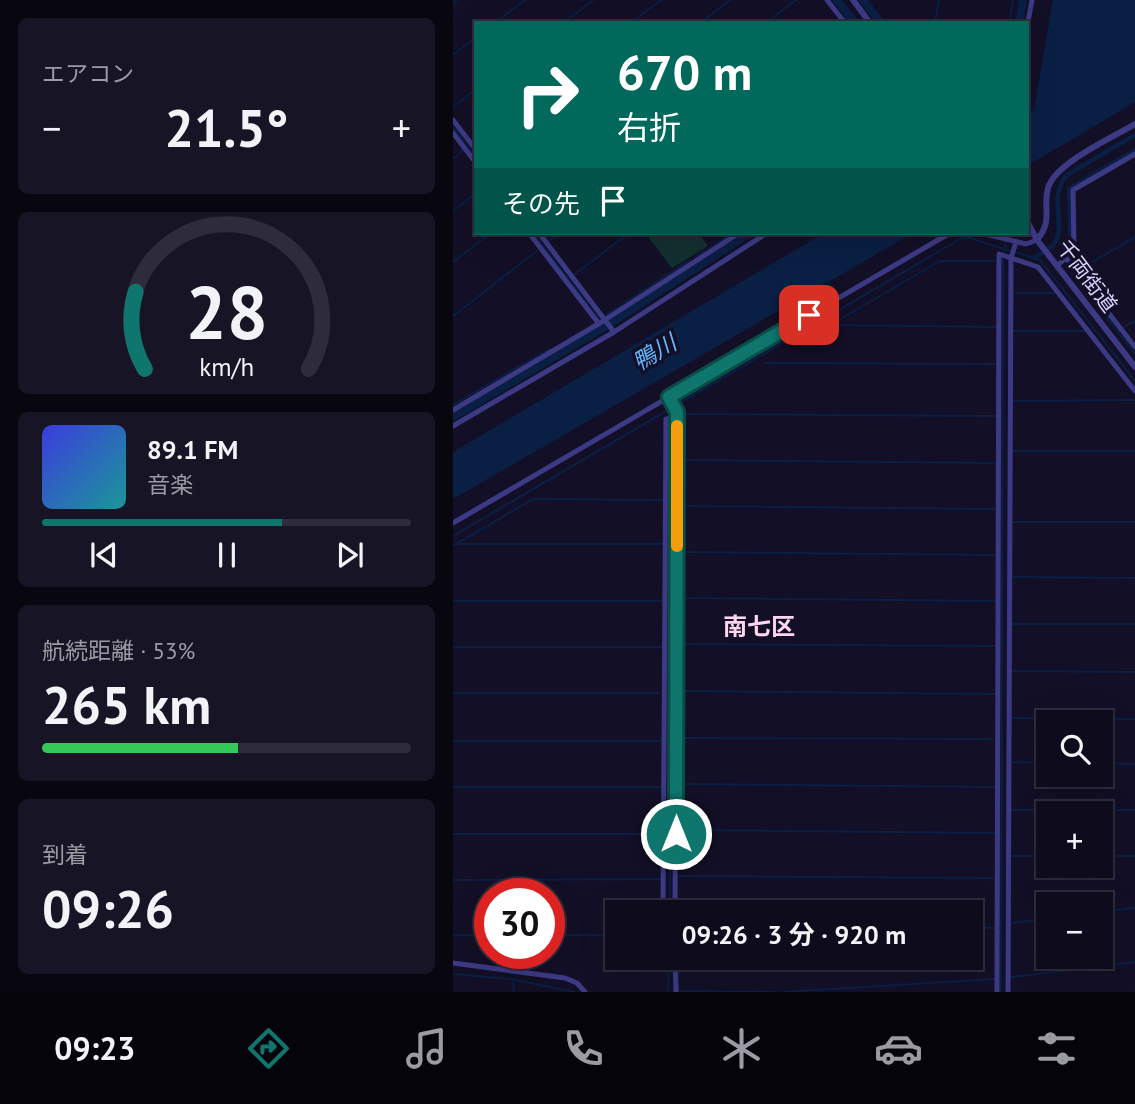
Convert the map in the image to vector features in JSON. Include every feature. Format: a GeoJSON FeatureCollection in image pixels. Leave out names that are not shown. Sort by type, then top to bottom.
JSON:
{"type":"FeatureCollection","features":[{"type":"Feature","properties":{"kind":"street"},"geometry":{"type":"LineString","coordinates":[[827,0],[843,21]]}},
{"type":"Feature","properties":{"kind":"street"},"geometry":{"type":"LineString","coordinates":[[853,0],[869,21]]}},
{"type":"Feature","properties":{"kind":"street"},"geometry":{"type":"LineString","coordinates":[[1028,21],[1032,0]]}},
{"type":"Feature","properties":{"kind":"street"},"geometry":{"type":"LineString","coordinates":[[453,120],[474,147]]}},
{"type":"Feature","properties":{"kind":"street"},"geometry":{"type":"LineString","coordinates":[[987,235],[1015,244],[1040,243],[1047,225],[1046,193],[1053,175],[1135,124]]}},
{"type":"Feature","properties":{"kind":"street"},"geometry":{"type":"LineString","coordinates":[[453,133],[474,160]]}},
{"type":"Feature","properties":{"kind":"street"},"geometry":{"type":"LineString","coordinates":[[1057,265],[1074,250],[1073,190],[1135,154]]}},
{"type":"Feature","properties":{"kind":"street","name":"千両街道"},"geometry":{"type":"LineString","coordinates":[[1029,224],[1040,243]]}},
{"type":"Feature","properties":{"kind":"street","name":"千両街道"},"geometry":{"type":"LineString","coordinates":[[1029,230],[1135,367]]}},
{"type":"Feature","properties":{"kind":"street"},"geometry":{"type":"LineString","coordinates":[[531,235],[606,324]]}},
{"type":"Feature","properties":{"kind":"street"},"geometry":{"type":"LineString","coordinates":[[540,235],[606,324]]}},
{"type":"Feature","properties":{"kind":"street"},"geometry":{"type":"LineString","coordinates":[[453,426],[736,235]]}},
{"type":"Feature","properties":{"kind":"street"},"geometry":{"type":"LineString","coordinates":[[453,410],[763,235]]}},
{"type":"Feature","properties":{"kind":"street"},"geometry":{"type":"LineString","coordinates":[[453,523],[947,235]]}},
{"type":"Feature","properties":{"kind":"street"},"geometry":{"type":"LineString","coordinates":[[1008,992],[1012,257],[1015,244]]}},
{"type":"Feature","properties":{"kind":"street"},"geometry":{"type":"LineString","coordinates":[[997,992],[999,254],[1038,267],[1135,391]]}},
{"type":"Feature","properties":{"kind":"street"},"geometry":{"type":"LineString","coordinates":[[1066,258],[1135,347]]}},
{"type":"Feature","properties":{"kind":"street"},"geometry":{"type":"LineString","coordinates":[[670,398],[676,411],[673,418],[675,900]]}},
{"type":"Feature","properties":{"kind":"street"},"geometry":{"type":"LineString","coordinates":[[664,900],[666,419],[673,418]]}},
{"type":"Feature","properties":{"kind":"street"},"geometry":{"type":"LineString","coordinates":[[453,963],[565,978],[577,983],[585,992]]}},
{"type":"Feature","properties":{"kind":"street"},"geometry":{"type":"LineString","coordinates":[[675,970],[676,992]]}},
{"type":"Feature","properties":{"kind":"green space"},"geometry":{"type":"Polygon","coordinates":[[[647,235],[700,235],[708,246],[672,268],[647,235]]]}},
{"type":"Feature","properties":{"kind":"water"},"geometry":{"type":"Polygon","coordinates":[[[1053,0],[1135,0],[1135,102],[1029,165],[1029,112],[1034,109],[1053,0]]]}},
{"type":"Feature","properties":{"kind":"water","name":"鴨川"},"geometry":{"type":"Polygon","coordinates":[[[821,235],[910,235],[453,499],[453,452],[821,235]]]}},
{"type":"Feature","properties":{"kind":"waterway"},"geometry":{"type":"LineString","coordinates":[[453,3],[457,0]]}},
{"type":"Feature","properties":{"kind":"waterway"},"geometry":{"type":"LineString","coordinates":[[498,21],[525,0]]}},
{"type":"Feature","properties":{"kind":"waterway"},"geometry":{"type":"LineString","coordinates":[[566,21],[593,0]]}},
{"type":"Feature","properties":{"kind":"waterway"},"geometry":{"type":"LineString","coordinates":[[634,21],[661,0]]}},
{"type":"Feature","properties":{"kind":"waterway"},"geometry":{"type":"LineString","coordinates":[[703,21],[730,0]]}},
{"type":"Feature","properties":{"kind":"waterway"},"geometry":{"type":"LineString","coordinates":[[769,21],[796,0]]}},
{"type":"Feature","properties":{"kind":"waterway"},"geometry":{"type":"LineString","coordinates":[[837,0],[853,21]]}},
{"type":"Feature","properties":{"kind":"waterway"},"geometry":{"type":"LineString","coordinates":[[863,0],[879,21]]}},
{"type":"Feature","properties":{"kind":"waterway"},"geometry":{"type":"LineString","coordinates":[[935,21],[939,0]]}},
{"type":"Feature","properties":{"kind":"waterway"},"geometry":{"type":"LineString","coordinates":[[1009,21],[1013,0]]}},
{"type":"Feature","properties":{"kind":"waterway"},"geometry":{"type":"LineString","coordinates":[[1019,21],[1023,0]]}},
{"type":"Feature","properties":{"kind":"waterway"},"geometry":{"type":"LineString","coordinates":[[453,55],[474,39]]}},
{"type":"Feature","properties":{"kind":"waterway"},"geometry":{"type":"LineString","coordinates":[[453,107],[474,91]]}},
{"type":"Feature","properties":{"kind":"waterway"},"geometry":{"type":"LineString","coordinates":[[453,127],[474,154]]}},
{"type":"Feature","properties":{"kind":"waterway"},"geometry":{"type":"LineString","coordinates":[[1034,258],[1051,247],[1057,238],[1058,193],[1067,175],[1135,135]]}},
{"type":"Feature","properties":{"kind":"waterway"},"geometry":{"type":"LineString","coordinates":[[453,159],[463,150]]}},
{"type":"Feature","properties":{"kind":"waterway"},"geometry":{"type":"LineString","coordinates":[[1060,258],[1071,248],[1069,189],[1135,150]]}},
{"type":"Feature","properties":{"kind":"waterway"},"geometry":{"type":"LineString","coordinates":[[453,211],[474,195]]}},
{"type":"Feature","properties":{"kind":"waterway"},"geometry":{"type":"LineString","coordinates":[[453,262],[488,235]]}},
{"type":"Feature","properties":{"kind":"waterway"},"geometry":{"type":"LineString","coordinates":[[535,235],[605,327]]}},
{"type":"Feature","properties":{"kind":"waterway"},"geometry":{"type":"LineString","coordinates":[[549,241],[557,235]]}},
{"type":"Feature","properties":{"kind":"waterway"},"geometry":{"type":"LineString","coordinates":[[575,274],[626,235]]}},
{"type":"Feature","properties":{"kind":"waterway"},"geometry":{"type":"LineString","coordinates":[[695,257],[730,235]]}},
{"type":"Feature","properties":{"kind":"waterway"},"geometry":{"type":"LineString","coordinates":[[453,417],[611,323],[747,235]]}},
{"type":"Feature","properties":{"kind":"waterway"},"geometry":{"type":"LineString","coordinates":[[1004,252],[1007,235]]}},
{"type":"Feature","properties":{"kind":"waterway"},"geometry":{"type":"LineString","coordinates":[[1079,270],[1135,237]]}},
{"type":"Feature","properties":{"kind":"waterway"},"geometry":{"type":"LineString","coordinates":[[453,536],[960,239],[970,238],[1010,251]]}},
{"type":"Feature","properties":{"kind":"waterway"},"geometry":{"type":"LineString","coordinates":[[453,316],[538,250]]}},
{"type":"Feature","properties":{"kind":"waterway"},"geometry":{"type":"LineString","coordinates":[[1015,252],[1040,260],[1135,381]]}},
{"type":"Feature","properties":{"kind":"waterway"},"geometry":{"type":"LineString","coordinates":[[1001,992],[1003,259]]}},
{"type":"Feature","properties":{"kind":"waterway"},"geometry":{"type":"LineString","coordinates":[[606,315],[690,260]]}},
{"type":"Feature","properties":{"kind":"waterway"},"geometry":{"type":"LineString","coordinates":[[830,325],[940,261],[995,261]]}},
{"type":"Feature","properties":{"kind":"waterway"},"geometry":{"type":"LineString","coordinates":[[1066,264],[1135,354]]}},
{"type":"Feature","properties":{"kind":"waterway"},"geometry":{"type":"LineString","coordinates":[[1015,293],[1056,293]]}},
{"type":"Feature","properties":{"kind":"waterway"},"geometry":{"type":"LineString","coordinates":[[1124,327],[1135,321]]}},
{"type":"Feature","properties":{"kind":"waterway"},"geometry":{"type":"LineString","coordinates":[[831,325],[995,327]]}},
{"type":"Feature","properties":{"kind":"waterway"},"geometry":{"type":"LineString","coordinates":[[1014,331],[1085,331]]}},
{"type":"Feature","properties":{"kind":"waterway"},"geometry":{"type":"LineString","coordinates":[[453,405],[549,349]]}},
{"type":"Feature","properties":{"kind":"waterway"},"geometry":{"type":"LineString","coordinates":[[764,363],[994,364]]}},
{"type":"Feature","properties":{"kind":"waterway"},"geometry":{"type":"LineString","coordinates":[[1013,401],[1135,400]]}},
{"type":"Feature","properties":{"kind":"waterway"},"geometry":{"type":"LineString","coordinates":[[670,900],[672,409]]}},
{"type":"Feature","properties":{"kind":"waterway"},"geometry":{"type":"LineString","coordinates":[[681,414],[995,416]]}},
{"type":"Feature","properties":{"kind":"waterway"},"geometry":{"type":"LineString","coordinates":[[1013,451],[1135,451]]}},
{"type":"Feature","properties":{"kind":"waterway"},"geometry":{"type":"LineString","coordinates":[[680,460],[995,463]]}},
{"type":"Feature","properties":{"kind":"waterway"},"geometry":{"type":"LineString","coordinates":[[453,546],[533,499],[663,500]]}},
{"type":"Feature","properties":{"kind":"waterway"},"geometry":{"type":"LineString","coordinates":[[680,506],[995,509]]}},
{"type":"Feature","properties":{"kind":"waterway"},"geometry":{"type":"LineString","coordinates":[[1014,522],[1135,522]]}},
{"type":"Feature","properties":{"kind":"waterway"},"geometry":{"type":"LineString","coordinates":[[458,544],[662,544]]}},
{"type":"Feature","properties":{"kind":"waterway"},"geometry":{"type":"LineString","coordinates":[[680,552],[994,555]]}},
{"type":"Feature","properties":{"kind":"waterway"},"geometry":{"type":"LineString","coordinates":[[1013,577],[1135,578]]}},
{"type":"Feature","properties":{"kind":"waterway"},"geometry":{"type":"LineString","coordinates":[[679,598],[995,601]]}},
{"type":"Feature","properties":{"kind":"waterway"},"geometry":{"type":"LineString","coordinates":[[453,601],[662,601]]}},
{"type":"Feature","properties":{"kind":"waterway"},"geometry":{"type":"LineString","coordinates":[[1012,624],[1135,624]]}},
{"type":"Feature","properties":{"kind":"waterway"},"geometry":{"type":"LineString","coordinates":[[679,644],[995,646]]}},
{"type":"Feature","properties":{"kind":"waterway"},"geometry":{"type":"LineString","coordinates":[[453,647],[662,647]]}},
{"type":"Feature","properties":{"kind":"waterway"},"geometry":{"type":"LineString","coordinates":[[1012,671],[1135,672]]}},
{"type":"Feature","properties":{"kind":"waterway"},"geometry":{"type":"LineString","coordinates":[[679,691],[994,694]]}},
{"type":"Feature","properties":{"kind":"waterway"},"geometry":{"type":"LineString","coordinates":[[453,693],[658,693]]}},
{"type":"Feature","properties":{"kind":"waterway"},"geometry":{"type":"LineString","coordinates":[[1012,718],[1135,719]]}},
{"type":"Feature","properties":{"kind":"waterway"},"geometry":{"type":"LineString","coordinates":[[679,738],[993,739]]}},
{"type":"Feature","properties":{"kind":"waterway"},"geometry":{"type":"LineString","coordinates":[[453,741],[661,741]]}},
{"type":"Feature","properties":{"kind":"waterway"},"geometry":{"type":"LineString","coordinates":[[1012,762],[1036,763]]}},
{"type":"Feature","properties":{"kind":"waterway"},"geometry":{"type":"LineString","coordinates":[[1113,763],[1135,764]]}},
{"type":"Feature","properties":{"kind":"waterway"},"geometry":{"type":"LineString","coordinates":[[679,784],[995,787]]}},
{"type":"Feature","properties":{"kind":"waterway"},"geometry":{"type":"LineString","coordinates":[[453,787],[661,787]]}},
{"type":"Feature","properties":{"kind":"waterway"},"geometry":{"type":"LineString","coordinates":[[1012,810],[1135,810]]}},
{"type":"Feature","properties":{"kind":"waterway"},"geometry":{"type":"LineString","coordinates":[[679,830],[994,833]]}},
{"type":"Feature","properties":{"kind":"waterway"},"geometry":{"type":"LineString","coordinates":[[453,834],[661,834]]}},
{"type":"Feature","properties":{"kind":"waterway"},"geometry":{"type":"LineString","coordinates":[[1011,856],[1036,856]]}},
{"type":"Feature","properties":{"kind":"waterway"},"geometry":{"type":"LineString","coordinates":[[1113,856],[1135,856]]}},
{"type":"Feature","properties":{"kind":"waterway"},"geometry":{"type":"LineString","coordinates":[[679,876],[993,878]]}},
{"type":"Feature","properties":{"kind":"waterway"},"geometry":{"type":"LineString","coordinates":[[453,880],[661,879]]}},
{"type":"Feature","properties":{"kind":"waterway"},"geometry":{"type":"LineString","coordinates":[[1113,911],[1135,908]]}},
{"type":"Feature","properties":{"kind":"waterway"},"geometry":{"type":"LineString","coordinates":[[1011,923],[1036,920]]}},
{"type":"Feature","properties":{"kind":"waterway"},"geometry":{"type":"LineString","coordinates":[[983,928],[994,928]]}},
{"type":"Feature","properties":{"kind":"waterway"},"geometry":{"type":"LineString","coordinates":[[453,935],[474,935]]}},
{"type":"Feature","properties":{"kind":"waterway"},"geometry":{"type":"LineString","coordinates":[[565,935],[605,935]]}},
{"type":"Feature","properties":{"kind":"waterway"},"geometry":{"type":"LineString","coordinates":[[1011,977],[1135,962]]}},
{"type":"Feature","properties":{"kind":"waterway"},"geometry":{"type":"LineString","coordinates":[[668,992],[669,970]]}},
{"type":"Feature","properties":{"kind":"waterway"},"geometry":{"type":"LineString","coordinates":[[679,970],[678,991],[774,992]]}},
{"type":"Feature","properties":{"kind":"waterway"},"geometry":{"type":"LineString","coordinates":[[453,974],[511,979],[574,992]]}},
{"type":"Feature","properties":{"kind":"waterway"},"geometry":{"type":"LineString","coordinates":[[783,992],[995,979]]}},
{"type":"Feature","properties":{"kind":"waterway"},"geometry":{"type":"LineString","coordinates":[[513,980],[514,992]]}},
{"type":"Feature","properties":{"kind":"slow traffic"},"geometry":{"type":"LineString","coordinates":[[677,426],[677,546]]}},
{"type":"Feature","properties":{"kind":"district","name":"南七区"},"geometry":{"type":"Point","coordinates":[759,626]}},
{"type":"Feature","properties":{"kind":"route"},"geometry":{"type":"LineString","coordinates":[[676,834],[677,412],[669,397],[809,315]]}}]}
